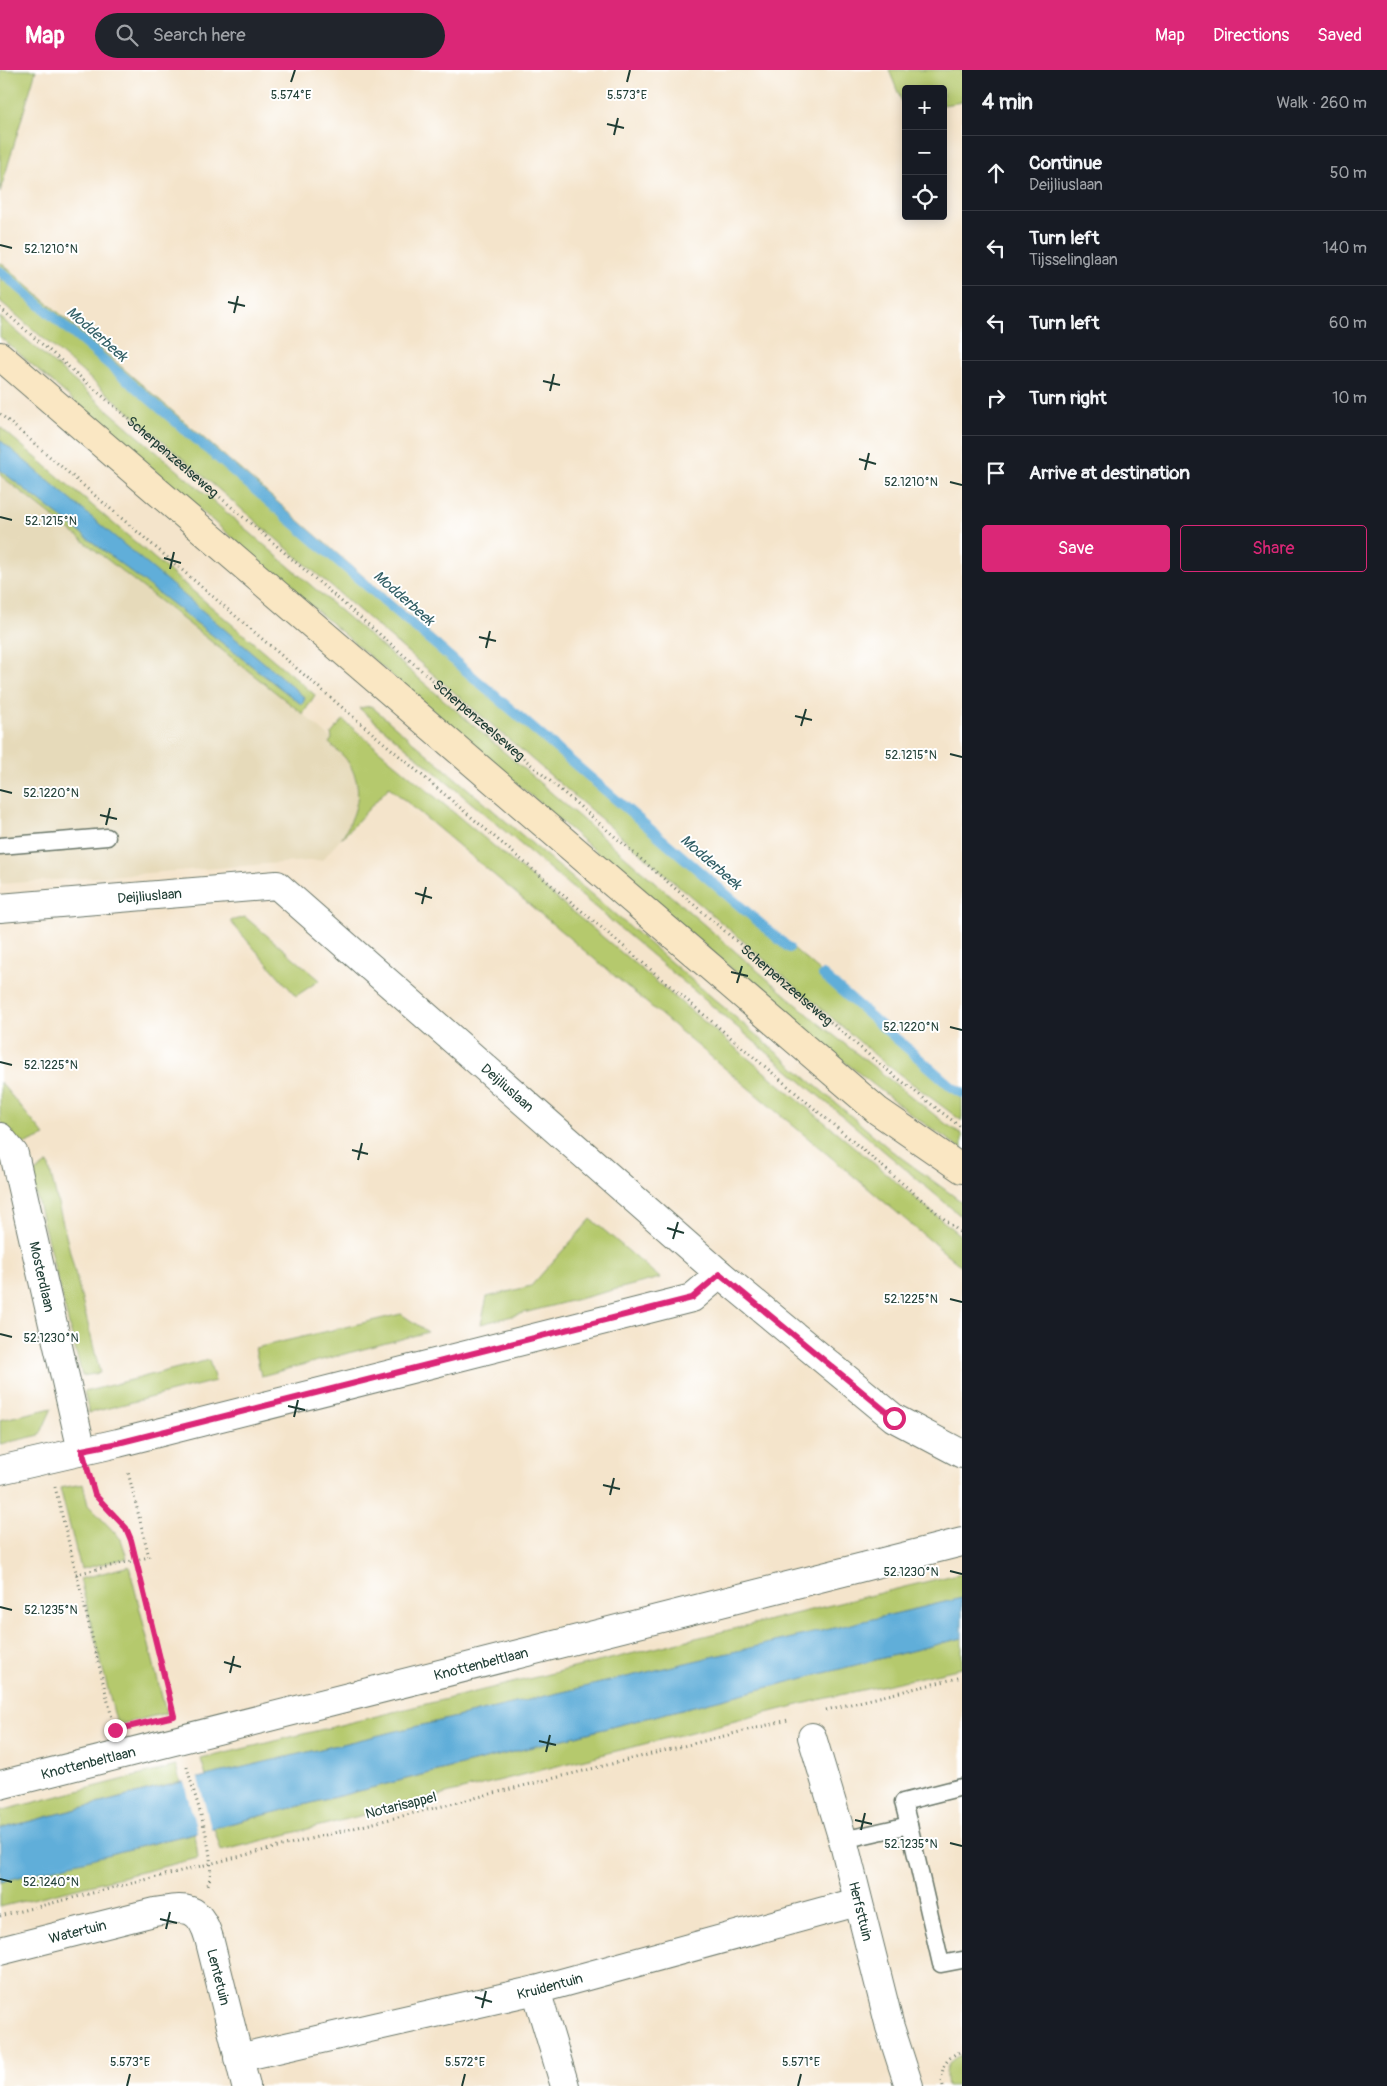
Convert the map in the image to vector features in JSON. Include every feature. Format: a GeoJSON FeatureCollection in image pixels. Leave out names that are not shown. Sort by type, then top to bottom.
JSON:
{"type":"FeatureCollection","features":[{"type":"Feature","properties":{"kind":"main road"},"geometry":{"type":"LineString","coordinates":[[0,356],[878,1111],[962,1169]]}},
{"type":"Feature","properties":{"kind":"street","name":"Deijliuslaan"},"geometry":{"type":"LineString","coordinates":[[0,908],[277,885],[720,1274],[894,1418],[962,1454]]}},
{"type":"Feature","properties":{"kind":"street","name":"Mosterdlaan"},"geometry":{"type":"LineString","coordinates":[[0,1137],[14,1154],[82,1450]]}},
{"type":"Feature","properties":{"kind":"street"},"geometry":{"type":"LineString","coordinates":[[0,1470],[118,1443],[692,1298],[720,1274]]}},
{"type":"Feature","properties":{"kind":"street","name":"Knottenbeltlaan"},"geometry":{"type":"LineString","coordinates":[[0,1785],[182,1745],[962,1542]]}},
{"type":"Feature","properties":{"kind":"street","name":"Herfsttuin"},"geometry":{"type":"LineString","coordinates":[[804,1727],[843,1840],[857,1902],[890,2027],[908,2086]]}},
{"type":"Feature","properties":{"kind":"street","name":"Kruidentuin"},"geometry":{"type":"LineString","coordinates":[[238,2058],[536,1990],[857,1902]]}},
{"type":"Feature","properties":{"kind":"street","name":"Lentetuin"},"geometry":{"type":"LineString","coordinates":[[154,1912],[185,1909],[196,1913],[204,1920],[246,2086]]}},
{"type":"Feature","properties":{"kind":"street","name":"Watertuin"},"geometry":{"type":"LineString","coordinates":[[0,1951],[154,1912]]}},
{"type":"Feature","properties":{"kind":"street"},"geometry":{"type":"LineString","coordinates":[[536,1990],[565,2086]]}},
{"type":"Feature","properties":{"kind":"lane"},"geometry":{"type":"LineString","coordinates":[[0,846],[107,837]]}},
{"type":"Feature","properties":{"kind":"lane"},"geometry":{"type":"LineString","coordinates":[[962,1787],[903,1802],[941,1964],[962,1960]]}},
{"type":"Feature","properties":{"kind":"lane"},"geometry":{"type":"LineString","coordinates":[[843,1840],[908,1825]]}},
{"type":"Feature","properties":{"kind":"path","name":"Scherpenzeelseweg"},"geometry":{"type":"LineString","coordinates":[[0,308],[847,1036],[962,1128]]}},
{"type":"Feature","properties":{"kind":"path"},"geometry":{"type":"LineString","coordinates":[[0,414],[962,1234]]}},
{"type":"Feature","properties":{"kind":"path"},"geometry":{"type":"LineString","coordinates":[[82,1450],[95,1495],[126,1528],[136,1560],[211,1855]]}},
{"type":"Feature","properties":{"kind":"path"},"geometry":{"type":"LineString","coordinates":[[76,1574],[149,1557],[126,1465]]}},
{"type":"Feature","properties":{"kind":"path"},"geometry":{"type":"LineString","coordinates":[[54,1483],[115,1730]]}},
{"type":"Feature","properties":{"kind":"path"},"geometry":{"type":"LineString","coordinates":[[824,1711],[962,1678]]}},
{"type":"Feature","properties":{"kind":"path","name":"Notarisappel"},"geometry":{"type":"LineString","coordinates":[[0,1916],[804,1727]]}},
{"type":"Feature","properties":{"kind":"path"},"geometry":{"type":"LineString","coordinates":[[942,2086],[941,2076],[944,2064],[953,2054],[962,2051]]}},
{"type":"Feature","properties":{"kind":"shaded area"},"geometry":{"type":"Polygon","coordinates":[[[0,475],[303,714],[388,787],[322,860],[0,884],[0,475]]]}},
{"type":"Feature","properties":{"kind":"green space"},"geometry":{"type":"Polygon","coordinates":[[[0,70],[36,70],[0,192],[0,70]]]}},
{"type":"Feature","properties":{"kind":"green space"},"geometry":{"type":"Polygon","coordinates":[[[889,70],[962,70],[962,102],[947,104],[947,85],[902,85],[902,102],[889,70]]]}},
{"type":"Feature","properties":{"kind":"green space"},"geometry":{"type":"Polygon","coordinates":[[[0,262],[940,1075],[962,1090],[962,1121],[882,1061],[0,301],[0,262]]]}},
{"type":"Feature","properties":{"kind":"green space"},"geometry":{"type":"Polygon","coordinates":[[[0,317],[817,1022],[946,1124],[962,1134],[962,1149],[916,1118],[785,1015],[0,337],[0,317]]]}},
{"type":"Feature","properties":{"kind":"green space"},"geometry":{"type":"Polygon","coordinates":[[[0,427],[315,695],[303,714],[0,475],[0,427]]]}},
{"type":"Feature","properties":{"kind":"green space"},"geometry":{"type":"Polygon","coordinates":[[[371,706],[892,1151],[962,1202],[962,1217],[359,708],[371,706]]]}},
{"type":"Feature","properties":{"kind":"green space"},"geometry":{"type":"Polygon","coordinates":[[[343,720],[962,1237],[962,1267],[389,787],[341,839],[355,811],[358,792],[357,782],[348,762],[329,743],[332,739],[331,734],[343,720]]]}},
{"type":"Feature","properties":{"kind":"green space"},"geometry":{"type":"Polygon","coordinates":[[[245,917],[320,980],[296,996],[230,921],[245,917]]]}},
{"type":"Feature","properties":{"kind":"green space"},"geometry":{"type":"Polygon","coordinates":[[[0,1082],[45,1136],[21,1146],[0,1121],[0,1082]]]}},
{"type":"Feature","properties":{"kind":"green space"},"geometry":{"type":"Polygon","coordinates":[[[48,1163],[100,1373],[82,1376],[31,1175],[48,1163]]]}},
{"type":"Feature","properties":{"kind":"green space"},"geometry":{"type":"Polygon","coordinates":[[[591,1219],[660,1278],[481,1324],[487,1297],[531,1286],[591,1219]]]}},
{"type":"Feature","properties":{"kind":"green space"},"geometry":{"type":"Polygon","coordinates":[[[401,1314],[428,1332],[261,1376],[255,1348],[401,1314]]]}},
{"type":"Feature","properties":{"kind":"green space"},"geometry":{"type":"Polygon","coordinates":[[[209,1360],[215,1381],[89,1413],[84,1392],[209,1360]]]}},
{"type":"Feature","properties":{"kind":"green space"},"geometry":{"type":"Polygon","coordinates":[[[52,1408],[40,1435],[0,1444],[0,1420],[52,1408]]]}},
{"type":"Feature","properties":{"kind":"green space"},"geometry":{"type":"Polygon","coordinates":[[[83,1484],[88,1505],[121,1539],[127,1558],[81,1569],[60,1488],[83,1484]]]}},
{"type":"Feature","properties":{"kind":"green space"},"geometry":{"type":"Polygon","coordinates":[[[129,1566],[166,1713],[117,1725],[80,1579],[129,1566]]]}},
{"type":"Feature","properties":{"kind":"green space"},"geometry":{"type":"Polygon","coordinates":[[[962,1573],[962,1598],[206,1776],[201,1759],[962,1573]]]}},
{"type":"Feature","properties":{"kind":"green space"},"geometry":{"type":"Polygon","coordinates":[[[962,1638],[962,1668],[826,1698],[221,1851],[214,1828],[962,1638]]]}},
{"type":"Feature","properties":{"kind":"green space"},"geometry":{"type":"Polygon","coordinates":[[[176,1766],[180,1782],[0,1829],[0,1811],[176,1766]]]}},
{"type":"Feature","properties":{"kind":"green space"},"geometry":{"type":"Polygon","coordinates":[[[195,1833],[198,1858],[0,1907],[0,1881],[195,1833]]]}},
{"type":"Feature","properties":{"kind":"green space"},"geometry":{"type":"Polygon","coordinates":[[[962,2055],[962,2086],[947,2086],[946,2071],[953,2060],[962,2055]]]}},
{"type":"Feature","properties":{"kind":"water"},"geometry":{"type":"Polygon","coordinates":[[[0,440],[287,682],[305,698],[302,705],[0,470],[0,440]]]}},
{"type":"Feature","properties":{"kind":"water"},"geometry":{"type":"Polygon","coordinates":[[[962,1598],[962,1638],[0,1882],[0,1829],[206,1776],[962,1598]]]}},
{"type":"Feature","properties":{"kind":"pier"},"geometry":{"type":"Polygon","coordinates":[[[197,1775],[212,1831],[198,1835],[183,1779],[197,1775]]]}},
{"type":"Feature","properties":{"kind":"waterway","name":"Modderbeek"},"geometry":{"type":"LineString","coordinates":[[0,271],[789,948]]}},
{"type":"Feature","properties":{"kind":"waterway","name":"Modderbeek"},"geometry":{"type":"LineString","coordinates":[[823,975],[952,1087],[962,1093]]}},
{"type":"Feature","properties":{"kind":"route"},"geometry":{"type":"LineString","coordinates":[[115,1730],[174,1716],[131,1540],[126,1528],[95,1495],[82,1450],[118,1443],[692,1298],[720,1274],[894,1418]]}}]}
